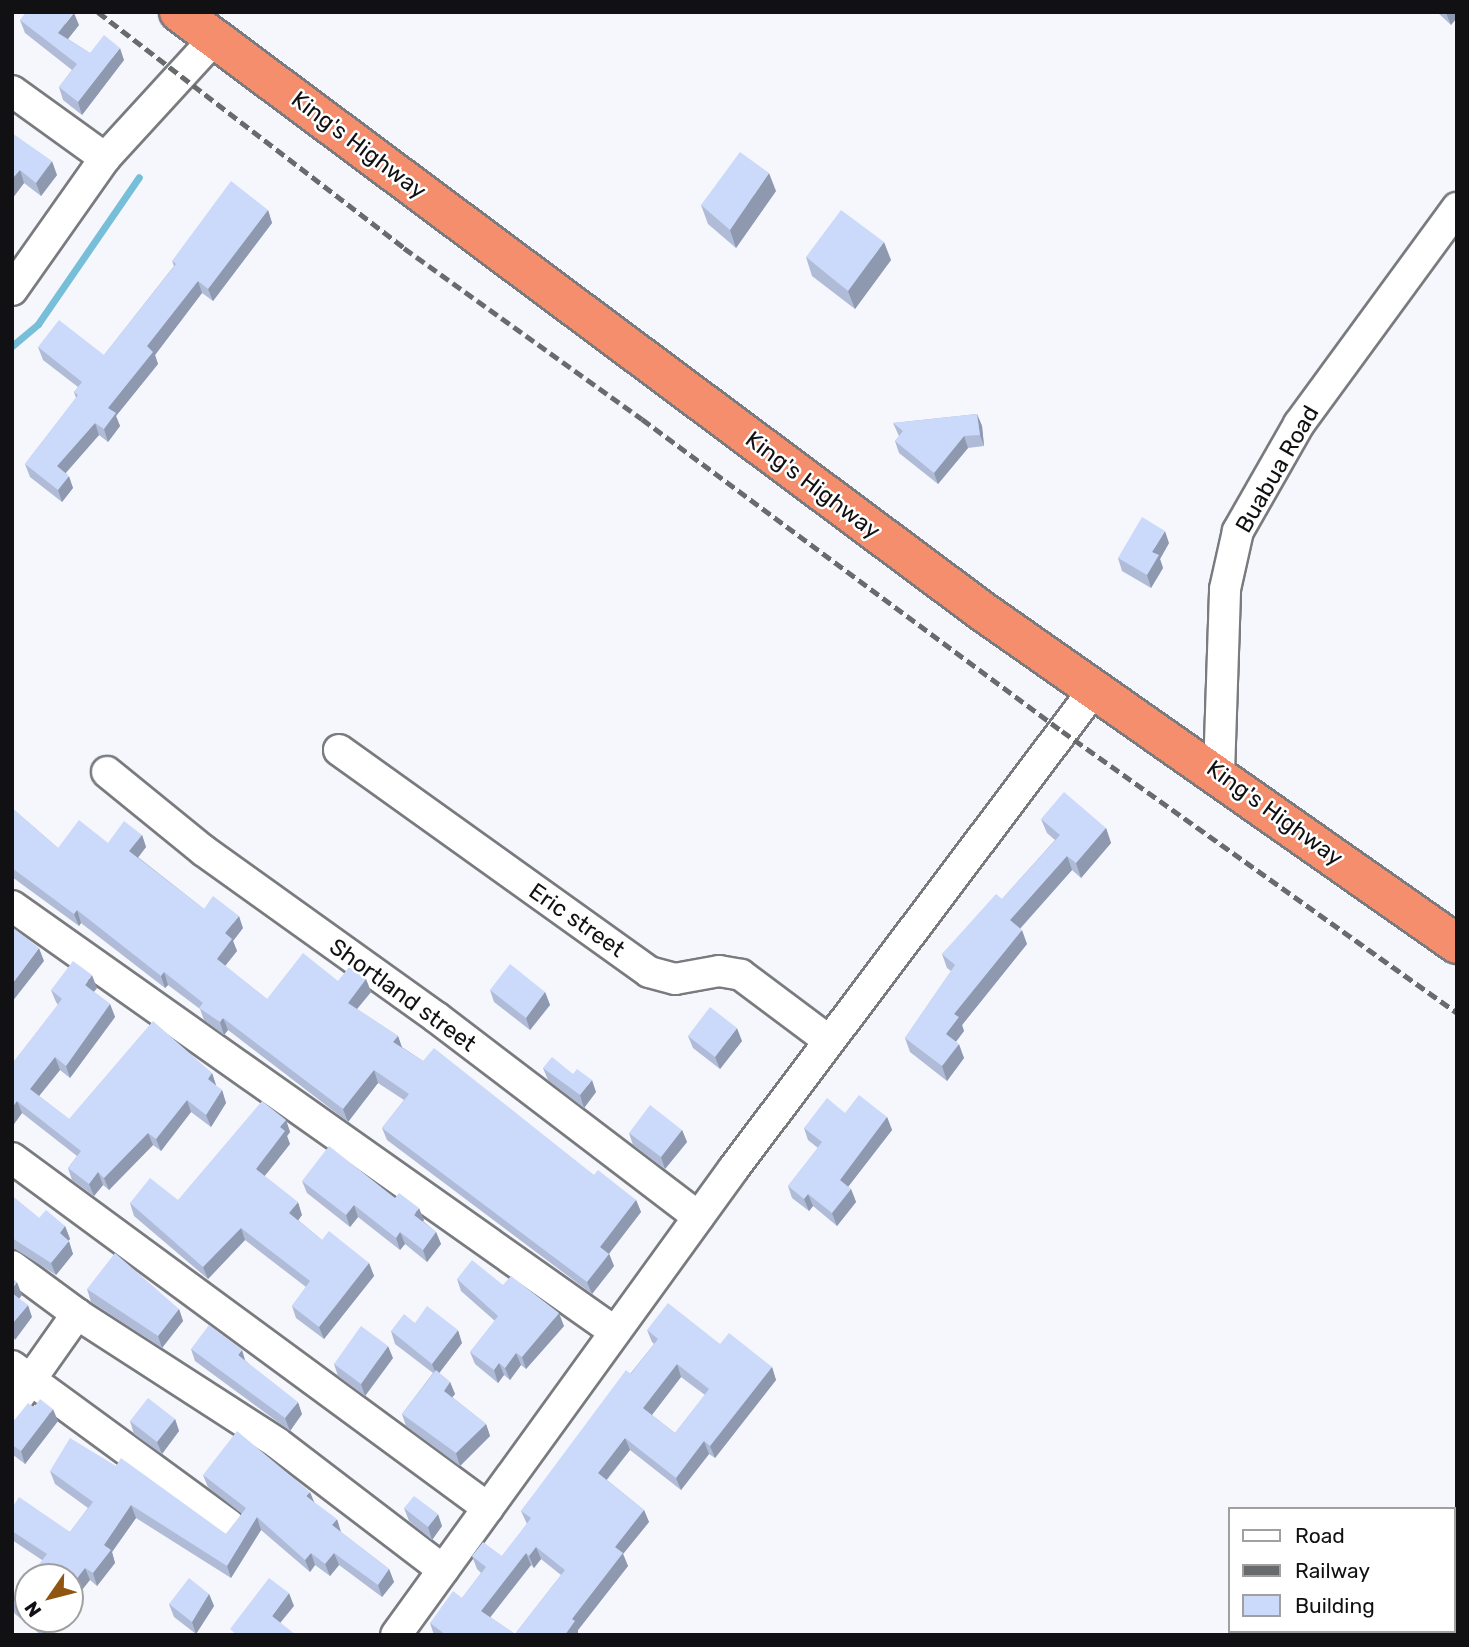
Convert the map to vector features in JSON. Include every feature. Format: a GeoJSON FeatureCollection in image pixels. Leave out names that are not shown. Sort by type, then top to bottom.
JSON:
{"type":"FeatureCollection","features":[{"type":"Feature","properties":{"kind":"highway","name":"King's Highway"},"geometry":{"type":"LineString","coordinates":[[179,12],[982,611],[1219,773],[1457,944]]}},
{"type":"Feature","properties":{"kind":"street"},"geometry":{"type":"LineString","coordinates":[[13,288],[105,158],[215,38]]}},
{"type":"Feature","properties":{"kind":"street"},"geometry":{"type":"LineString","coordinates":[[12,91],[105,158]]}},
{"type":"Feature","properties":{"kind":"street","name":"Buabua Road"},"geometry":{"type":"LineString","coordinates":[[1219,773],[1225,589],[1238,531],[1299,424],[1457,208]]}},
{"type":"Feature","properties":{"kind":"street"},"geometry":{"type":"LineString","coordinates":[[396,1635],[828,1040],[1096,688]]}},
{"type":"Feature","properties":{"kind":"street","name":"Eric street"},"geometry":{"type":"LineString","coordinates":[[339,750],[649,972],[676,979],[719,971],[741,975],[828,1040]]}},
{"type":"Feature","properties":{"kind":"street","name":"Shortland street"},"geometry":{"type":"LineString","coordinates":[[107,772],[205,851],[436,1017],[698,1217]]}},
{"type":"Feature","properties":{"kind":"street"},"geometry":{"type":"LineString","coordinates":[[12,906],[615,1332]]}},
{"type":"Feature","properties":{"kind":"street"},"geometry":{"type":"LineString","coordinates":[[12,1158],[488,1508]]}},
{"type":"Feature","properties":{"kind":"street"},"geometry":{"type":"LineString","coordinates":[[12,1266],[77,1314],[278,1443],[443,1570]]}},
{"type":"Feature","properties":{"kind":"street"},"geometry":{"type":"LineString","coordinates":[[12,1406],[22,1372],[77,1314]]}},
{"type":"Feature","properties":{"kind":"street"},"geometry":{"type":"LineString","coordinates":[[22,1372],[229,1525]]}},
{"type":"Feature","properties":{"kind":"building"},"geometry":{"type":"Polygon","coordinates":[[[26,12],[74,12],[58,33],[90,53],[104,35],[120,48],[78,102],[59,87],[77,64],[20,20],[26,12]]]}},
{"type":"Feature","properties":{"kind":"building"},"geometry":{"type":"Polygon","coordinates":[[[12,133],[52,161],[36,183],[20,170],[12,179],[12,133]]]}},
{"type":"Feature","properties":{"kind":"building"},"geometry":{"type":"Polygon","coordinates":[[[740,152],[769,173],[730,230],[701,205],[740,152]]]}},
{"type":"Feature","properties":{"kind":"building"},"geometry":{"type":"Polygon","coordinates":[[[231,181],[268,210],[208,289],[198,281],[147,346],[153,352],[108,408],[116,413],[104,429],[95,423],[57,466],[69,476],[58,490],[25,464],[78,395],[74,392],[82,382],[38,347],[59,320],[104,355],[176,264],[172,261],[231,181]]]}},
{"type":"Feature","properties":{"kind":"building"},"geometry":{"type":"Polygon","coordinates":[[[841,210],[884,242],[848,291],[806,257],[841,210]]]}},
{"type":"Feature","properties":{"kind":"building"},"geometry":{"type":"Polygon","coordinates":[[[977,414],[980,435],[964,436],[934,473],[895,441],[903,431],[893,423],[977,414]]]}},
{"type":"Feature","properties":{"kind":"building"},"geometry":{"type":"Polygon","coordinates":[[[1142,517],[1165,531],[1152,552],[1159,555],[1147,575],[1118,558],[1142,517]]]}},
{"type":"Feature","properties":{"kind":"building"},"geometry":{"type":"Polygon","coordinates":[[[1064,792],[1106,828],[1076,863],[1067,856],[1010,920],[1022,930],[954,1014],[959,1017],[946,1034],[959,1044],[942,1066],[905,1038],[955,965],[942,954],[996,894],[1002,899],[1060,835],[1041,819],[1064,792]]]}},
{"type":"Feature","properties":{"kind":"building"},"geometry":{"type":"Polygon","coordinates":[[[12,808],[58,848],[79,820],[108,843],[124,821],[142,835],[129,851],[204,909],[213,896],[239,916],[225,933],[232,939],[217,959],[267,999],[303,953],[338,981],[349,967],[366,979],[348,1003],[398,1036],[393,1042],[423,1061],[434,1048],[594,1175],[598,1170],[636,1200],[600,1247],[609,1254],[587,1282],[382,1128],[409,1094],[374,1070],[343,1109],[223,1018],[220,1022],[199,1008],[203,1003],[164,972],[161,976],[77,910],[74,914],[12,868],[12,808]]]}},
{"type":"Feature","properties":{"kind":"building"},"geometry":{"type":"Polygon","coordinates":[[[12,927],[39,948],[12,984],[12,927]]]}},
{"type":"Feature","properties":{"kind":"building"},"geometry":{"type":"Polygon","coordinates":[[[73,961],[92,975],[85,985],[110,1004],[66,1066],[55,1057],[30,1089],[69,1119],[153,1021],[212,1073],[208,1079],[222,1090],[206,1115],[187,1100],[156,1139],[148,1133],[104,1178],[98,1172],[89,1184],[68,1168],[81,1151],[17,1101],[12,1108],[12,1064],[62,999],[51,990],[73,961]]]}},
{"type":"Feature","properties":{"kind":"building"},"geometry":{"type":"Polygon","coordinates":[[[510,964],[545,992],[526,1018],[490,990],[510,964]]]}},
{"type":"Feature","properties":{"kind":"building"},"geometry":{"type":"Polygon","coordinates":[[[710,1007],[737,1028],[715,1057],[688,1036],[710,1007]]]}},
{"type":"Feature","properties":{"kind":"building"},"geometry":{"type":"Polygon","coordinates":[[[552,1057],[573,1074],[577,1069],[592,1080],[580,1095],[543,1068],[552,1057]]]}},
{"type":"Feature","properties":{"kind":"building"},"geometry":{"type":"Polygon","coordinates":[[[859,1095],[887,1117],[840,1180],[851,1189],[832,1213],[808,1194],[804,1199],[788,1186],[822,1142],[804,1128],[827,1098],[845,1113],[859,1095]]]}},
{"type":"Feature","properties":{"kind":"building"},"geometry":{"type":"Polygon","coordinates":[[[262,1101],[286,1120],[280,1127],[285,1131],[256,1169],[298,1202],[289,1213],[322,1240],[329,1231],[369,1263],[319,1327],[292,1306],[310,1281],[241,1228],[203,1267],[130,1203],[150,1178],[178,1200],[262,1101]]]}},
{"type":"Feature","properties":{"kind":"building"},"geometry":{"type":"Polygon","coordinates":[[[650,1105],[682,1130],[661,1157],[629,1133],[650,1105]]]}},
{"type":"Feature","properties":{"kind":"building"},"geometry":{"type":"Polygon","coordinates":[[[329,1146],[395,1198],[399,1193],[419,1208],[414,1215],[436,1232],[423,1250],[400,1232],[396,1238],[354,1205],[346,1215],[302,1181],[329,1146]]]}},
{"type":"Feature","properties":{"kind":"building"},"geometry":{"type":"Polygon","coordinates":[[[12,1196],[39,1218],[46,1210],[65,1226],[60,1233],[69,1241],[51,1263],[12,1238],[12,1196]]]}},
{"type":"Feature","properties":{"kind":"building"},"geometry":{"type":"Polygon","coordinates":[[[115,1253],[179,1309],[158,1336],[87,1289],[115,1253]]]}},
{"type":"Feature","properties":{"kind":"building"},"geometry":{"type":"Polygon","coordinates":[[[472,1260],[503,1285],[511,1276],[559,1313],[522,1357],[516,1353],[505,1368],[499,1363],[494,1370],[470,1352],[498,1316],[457,1279],[472,1260]]]}},
{"type":"Feature","properties":{"kind":"building"},"geometry":{"type":"Polygon","coordinates":[[[12,1293],[28,1305],[12,1324],[12,1293]]]}},
{"type":"Feature","properties":{"kind":"building"},"geometry":{"type":"Polygon","coordinates":[[[668,1303],[720,1344],[729,1333],[772,1367],[710,1446],[704,1441],[676,1478],[625,1438],[598,1473],[644,1510],[615,1547],[623,1553],[572,1619],[575,1621],[565,1635],[446,1635],[430,1623],[453,1591],[462,1598],[486,1567],[472,1556],[483,1542],[502,1556],[531,1518],[521,1511],[626,1370],[631,1374],[658,1339],[647,1330],[668,1303]],[[677,1364],[643,1408],[675,1433],[709,1389],[677,1364]],[[536,1547],[529,1556],[526,1553],[481,1611],[515,1634],[565,1570],[536,1547]]]}},
{"type":"Feature","properties":{"kind":"building"},"geometry":{"type":"Polygon","coordinates":[[[427,1306],[458,1330],[432,1364],[391,1331],[404,1314],[415,1323],[427,1306]]]}},
{"type":"Feature","properties":{"kind":"building"},"geometry":{"type":"Polygon","coordinates":[[[209,1325],[242,1350],[238,1355],[298,1402],[285,1418],[191,1349],[209,1325]]]}},
{"type":"Feature","properties":{"kind":"building"},"geometry":{"type":"Polygon","coordinates":[[[361,1326],[388,1346],[361,1384],[334,1364],[361,1326]]]}},
{"type":"Feature","properties":{"kind":"building"},"geometry":{"type":"Polygon","coordinates":[[[436,1370],[450,1382],[444,1391],[486,1424],[456,1453],[402,1414],[436,1370]]]}},
{"type":"Feature","properties":{"kind":"building"},"geometry":{"type":"Polygon","coordinates":[[[148,1398],[175,1419],[157,1442],[130,1421],[148,1398]]]}},
{"type":"Feature","properties":{"kind":"building"},"geometry":{"type":"Polygon","coordinates":[[[40,1399],[53,1409],[21,1451],[12,1445],[12,1423],[28,1403],[34,1407],[40,1399]]]}},
{"type":"Feature","properties":{"kind":"building"},"geometry":{"type":"Polygon","coordinates":[[[237,1431],[310,1492],[306,1496],[337,1519],[332,1525],[389,1569],[378,1585],[334,1553],[325,1564],[311,1553],[305,1560],[257,1517],[227,1566],[131,1505],[104,1545],[111,1550],[93,1573],[84,1569],[84,1563],[40,1563],[47,1554],[12,1531],[12,1508],[19,1497],[70,1532],[93,1502],[50,1471],[70,1438],[116,1466],[121,1458],[226,1534],[246,1508],[203,1475],[237,1431]]]}},
{"type":"Feature","properties":{"kind":"building"},"geometry":{"type":"Polygon","coordinates":[[[414,1496],[438,1514],[428,1527],[404,1508],[414,1496]]]}},
{"type":"Feature","properties":{"kind":"building"},"geometry":{"type":"Polygon","coordinates":[[[189,1578],[209,1594],[192,1622],[169,1604],[189,1578]]]}},
{"type":"Feature","properties":{"kind":"building"},"geometry":{"type":"Polygon","coordinates":[[[269,1578],[289,1593],[272,1616],[296,1635],[237,1635],[230,1629],[269,1578]]]}},
{"type":"Feature","properties":{"kind":"waterway"},"geometry":{"type":"LineString","coordinates":[[12,346],[38,324],[139,177]]}},
{"type":"Feature","properties":{"kind":"railway"},"geometry":{"type":"LineString","coordinates":[[98,12],[404,248],[642,419],[1062,731],[1457,1013]]}}]}
